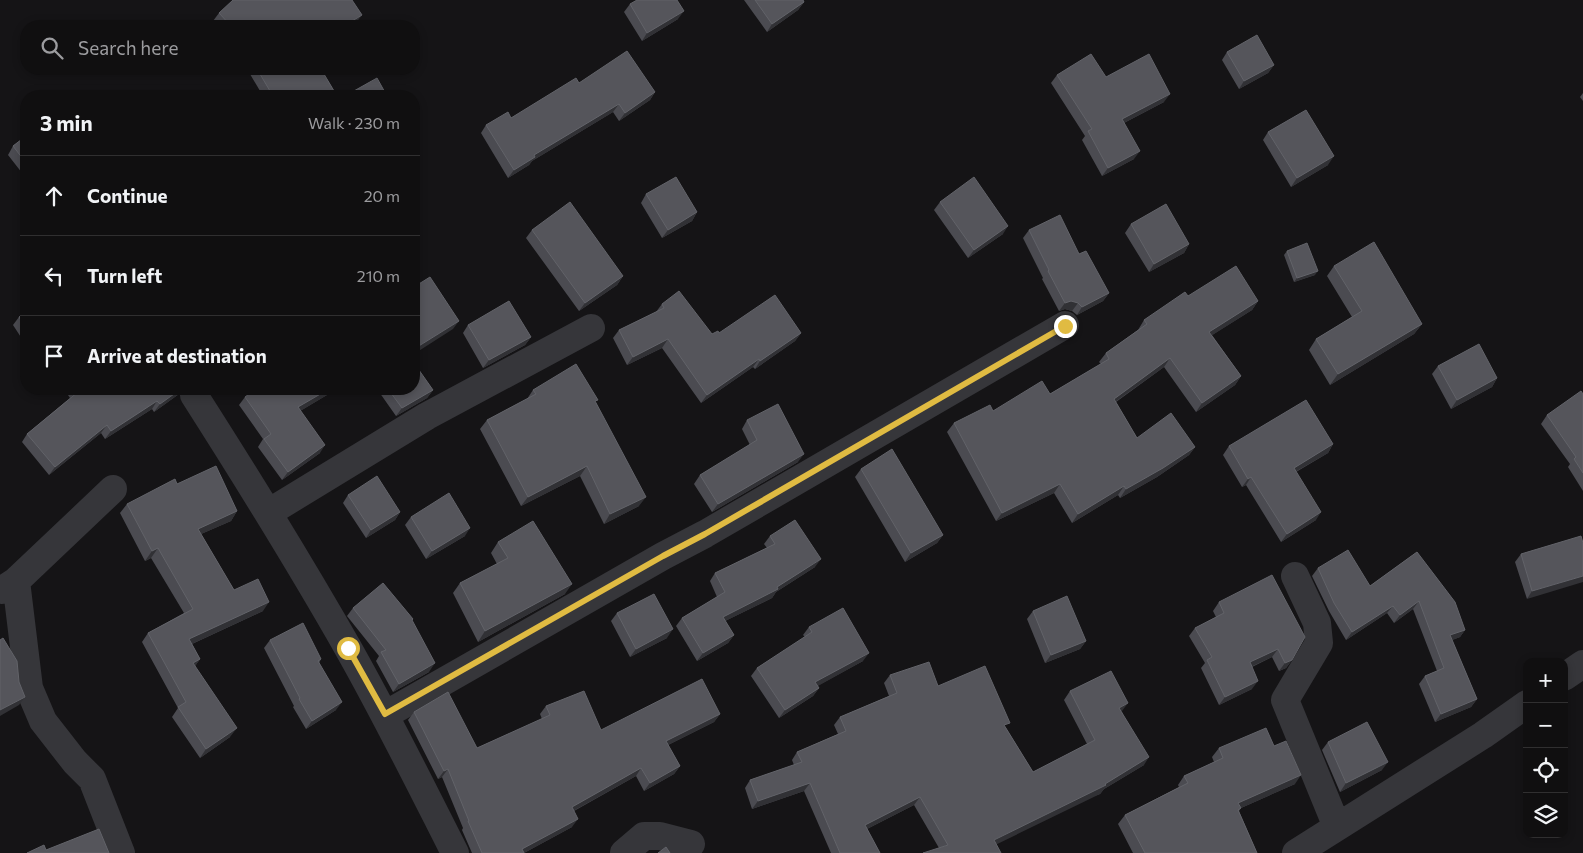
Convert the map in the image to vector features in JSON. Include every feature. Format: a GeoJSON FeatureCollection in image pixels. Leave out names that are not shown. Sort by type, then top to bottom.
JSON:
{"type":"FeatureCollection","features":[{"type":"Feature","properties":{"kind":"street"},"geometry":{"type":"LineString","coordinates":[[385,714],[705,534],[1065,326]]}},
{"type":"Feature","properties":{"kind":"street"},"geometry":{"type":"LineString","coordinates":[[268,513],[427,416],[591,328]]}},
{"type":"Feature","properties":{"kind":"street"},"geometry":{"type":"LineString","coordinates":[[194,395],[268,513],[348,648],[385,714],[456,853]]}},
{"type":"Feature","properties":{"kind":"street"},"geometry":{"type":"LineString","coordinates":[[113,489],[8,586],[29,688],[43,721],[75,762],[92,779],[122,853]]}},
{"type":"Feature","properties":{"kind":"street"},"geometry":{"type":"LineString","coordinates":[[1295,576],[1317,623],[1320,643],[1285,700],[1337,826]]}},
{"type":"Feature","properties":{"kind":"street"},"geometry":{"type":"LineString","coordinates":[[1568,674],[1583,664]]}},
{"type":"Feature","properties":{"kind":"street"},"geometry":{"type":"LineString","coordinates":[[1296,853],[1483,735],[1523,707]]}},
{"type":"Feature","properties":{"kind":"street"},"geometry":{"type":"LineString","coordinates":[[624,853],[644,836],[660,836],[691,844]]}},
{"type":"Feature","properties":{"kind":"building"},"geometry":{"type":"Polygon","coordinates":[[[233,0],[352,0],[362,15],[354,20],[225,20],[219,13],[233,0]]]}},
{"type":"Feature","properties":{"kind":"building"},"geometry":{"type":"Polygon","coordinates":[[[637,0],[677,0],[684,11],[647,33],[630,4],[637,0]]]}},
{"type":"Feature","properties":{"kind":"building"},"geometry":{"type":"Polygon","coordinates":[[[755,0],[803,0],[804,2],[772,24],[755,0]]]}},
{"type":"Feature","properties":{"kind":"building"},"geometry":{"type":"Polygon","coordinates":[[[1257,35],[1274,65],[1244,81],[1227,52],[1257,35]]]}},
{"type":"Feature","properties":{"kind":"building"},"geometry":{"type":"Polygon","coordinates":[[[627,51],[655,92],[625,113],[619,104],[534,155],[535,157],[514,170],[486,125],[508,112],[511,118],[576,78],[579,83],[627,51]]]}},
{"type":"Feature","properties":{"kind":"building"},"geometry":{"type":"Polygon","coordinates":[[[1091,54],[1106,77],[1149,54],[1170,94],[1122,119],[1140,151],[1108,168],[1088,131],[1092,129],[1057,75],[1091,54]]]}},
{"type":"Feature","properties":{"kind":"building"},"geometry":{"type":"Polygon","coordinates":[[[261,75],[325,75],[333,90],[269,90],[261,75]]]}},
{"type":"Feature","properties":{"kind":"building"},"geometry":{"type":"Polygon","coordinates":[[[377,78],[384,90],[356,90],[377,78]]]}},
{"type":"Feature","properties":{"kind":"building"},"geometry":{"type":"Polygon","coordinates":[[[1306,110],[1334,156],[1297,178],[1268,132],[1306,110]]]}},
{"type":"Feature","properties":{"kind":"building"},"geometry":{"type":"Polygon","coordinates":[[[20,141],[20,155],[13,146],[20,141]]]}},
{"type":"Feature","properties":{"kind":"building"},"geometry":{"type":"Polygon","coordinates":[[[676,177],[697,212],[668,230],[646,194],[676,177]]]}},
{"type":"Feature","properties":{"kind":"building"},"geometry":{"type":"Polygon","coordinates":[[[974,177],[1008,226],[974,250],[940,202],[974,177]]]}},
{"type":"Feature","properties":{"kind":"building"},"geometry":{"type":"Polygon","coordinates":[[[570,202],[623,276],[585,303],[532,230],[570,202]]]}},
{"type":"Feature","properties":{"kind":"building"},"geometry":{"type":"Polygon","coordinates":[[[1166,204],[1189,244],[1154,264],[1131,224],[1166,204]]]}},
{"type":"Feature","properties":{"kind":"building"},"geometry":{"type":"Polygon","coordinates":[[[1060,215],[1079,254],[1086,251],[1109,293],[1082,307],[1078,303],[1071,301],[1065,303],[1029,230],[1060,215]]]}},
{"type":"Feature","properties":{"kind":"building"},"geometry":{"type":"Polygon","coordinates":[[[1374,242],[1422,324],[1338,374],[1316,339],[1362,311],[1334,266],[1374,242]]]}},
{"type":"Feature","properties":{"kind":"building"},"geometry":{"type":"Polygon","coordinates":[[[1307,243],[1318,271],[1297,278],[1287,251],[1307,243]]]}},
{"type":"Feature","properties":{"kind":"building"},"geometry":{"type":"Polygon","coordinates":[[[1236,266],[1258,301],[1209,332],[1241,376],[1202,403],[1170,358],[1114,399],[1137,438],[1171,413],[1195,447],[1163,468],[1126,489],[1124,486],[1078,514],[1060,484],[1002,513],[954,423],[990,405],[993,411],[1042,381],[1050,394],[1109,359],[1106,353],[1147,324],[1144,320],[1185,292],[1188,296],[1236,266]]]}},
{"type":"Feature","properties":{"kind":"building"},"geometry":{"type":"Polygon","coordinates":[[[430,277],[459,321],[420,345],[420,283],[430,277]]]}},
{"type":"Feature","properties":{"kind":"building"},"geometry":{"type":"Polygon","coordinates":[[[679,291],[712,334],[718,331],[719,333],[775,295],[801,333],[707,395],[668,339],[633,357],[619,330],[664,308],[662,304],[679,291]]]}},
{"type":"Feature","properties":{"kind":"building"},"geometry":{"type":"Polygon","coordinates":[[[509,301],[531,337],[489,360],[468,325],[509,301]]]}},
{"type":"Feature","properties":{"kind":"building"},"geometry":{"type":"Polygon","coordinates":[[[1479,344],[1497,378],[1457,400],[1438,366],[1479,344]]]}},
{"type":"Feature","properties":{"kind":"building"},"geometry":{"type":"Polygon","coordinates":[[[576,364],[598,400],[595,401],[646,497],[610,514],[587,466],[528,497],[487,420],[536,394],[533,390],[576,364]]]}},
{"type":"Feature","properties":{"kind":"building"},"geometry":{"type":"Polygon","coordinates":[[[420,372],[433,390],[402,408],[392,395],[420,395],[420,372]]]}},
{"type":"Feature","properties":{"kind":"building"},"geometry":{"type":"Polygon","coordinates":[[[1581,391],[1583,394],[1583,473],[1574,459],[1576,457],[1547,415],[1581,391]]]}},
{"type":"Feature","properties":{"kind":"building"},"geometry":{"type":"Polygon","coordinates":[[[74,395],[173,395],[160,404],[157,401],[111,431],[107,425],[55,467],[27,434],[74,395]]]}},
{"type":"Feature","properties":{"kind":"building"},"geometry":{"type":"Polygon","coordinates":[[[248,395],[319,395],[298,407],[325,445],[288,472],[264,439],[271,434],[245,397],[248,395]]]}},
{"type":"Feature","properties":{"kind":"building"},"geometry":{"type":"Polygon","coordinates":[[[1306,400],[1333,444],[1294,468],[1321,512],[1287,534],[1251,477],[1248,479],[1229,446],[1306,400]]]}},
{"type":"Feature","properties":{"kind":"building"},"geometry":{"type":"Polygon","coordinates":[[[778,404],[804,454],[718,504],[700,475],[757,440],[747,420],[778,404]]]}},
{"type":"Feature","properties":{"kind":"building"},"geometry":{"type":"Polygon","coordinates":[[[892,449],[943,535],[911,553],[861,469],[892,449]]]}},
{"type":"Feature","properties":{"kind":"building"},"geometry":{"type":"Polygon","coordinates":[[[216,466],[237,511],[198,529],[234,590],[258,579],[269,602],[189,639],[200,659],[193,663],[237,728],[206,749],[178,707],[186,702],[148,633],[193,609],[158,548],[152,551],[127,504],[175,479],[177,484],[216,466]]]}},
{"type":"Feature","properties":{"kind":"building"},"geometry":{"type":"Polygon","coordinates":[[[377,476],[400,512],[371,530],[348,495],[377,476]]]}},
{"type":"Feature","properties":{"kind":"building"},"geometry":{"type":"Polygon","coordinates":[[[449,493],[470,528],[432,551],[411,517],[449,493]]]}},
{"type":"Feature","properties":{"kind":"building"},"geometry":{"type":"Polygon","coordinates":[[[795,520],[821,559],[777,587],[778,589],[723,617],[734,635],[703,653],[682,618],[725,592],[715,573],[775,544],[770,536],[795,520]]]}},
{"type":"Feature","properties":{"kind":"building"},"geometry":{"type":"Polygon","coordinates":[[[533,521],[572,584],[485,631],[460,583],[508,558],[498,542],[533,521]]]}},
{"type":"Feature","properties":{"kind":"building"},"geometry":{"type":"Polygon","coordinates":[[[1581,536],[1583,543],[1583,576],[1532,591],[1521,554],[1581,536]]]}},
{"type":"Feature","properties":{"kind":"building"},"geometry":{"type":"Polygon","coordinates":[[[1348,550],[1370,586],[1417,552],[1455,602],[1465,630],[1450,635],[1477,699],[1441,714],[1425,676],[1444,668],[1419,601],[1400,615],[1393,606],[1352,632],[1334,603],[1318,568],[1348,550]]]}},
{"type":"Feature","properties":{"kind":"building"},"geometry":{"type":"Polygon","coordinates":[[[1272,575],[1305,637],[1292,660],[1285,663],[1278,649],[1250,662],[1258,681],[1225,697],[1207,660],[1212,657],[1195,628],[1224,613],[1219,602],[1272,575]]]}},
{"type":"Feature","properties":{"kind":"building"},"geometry":{"type":"Polygon","coordinates":[[[383,583],[413,619],[435,663],[399,684],[381,652],[386,650],[353,608],[383,583]]]}},
{"type":"Feature","properties":{"kind":"building"},"geometry":{"type":"Polygon","coordinates":[[[654,594],[673,629],[636,649],[617,613],[654,594]]]}},
{"type":"Feature","properties":{"kind":"building"},"geometry":{"type":"Polygon","coordinates":[[[1067,596],[1086,641],[1051,655],[1033,611],[1067,596]]]}},
{"type":"Feature","properties":{"kind":"building"},"geometry":{"type":"Polygon","coordinates":[[[843,608],[869,653],[815,682],[819,688],[785,710],[757,668],[812,632],[809,627],[843,608]]]}},
{"type":"Feature","properties":{"kind":"building"},"geometry":{"type":"Polygon","coordinates":[[[303,623],[321,659],[318,661],[342,702],[312,721],[270,640],[303,623]]]}},
{"type":"Feature","properties":{"kind":"building"},"geometry":{"type":"Polygon","coordinates":[[[3,638],[17,661],[19,682],[25,697],[0,710],[0,640],[3,638]]]}},
{"type":"Feature","properties":{"kind":"building"},"geometry":{"type":"Polygon","coordinates":[[[929,662],[938,686],[985,666],[1010,723],[1004,725],[1033,772],[1095,740],[1070,691],[1111,671],[1128,703],[1119,708],[1149,757],[1106,785],[994,840],[1001,853],[923,853],[948,845],[920,797],[865,825],[880,853],[840,853],[810,783],[758,801],[750,780],[802,762],[797,752],[846,731],[840,717],[897,693],[890,675],[929,662]]]}},
{"type":"Feature","properties":{"kind":"building"},"geometry":{"type":"Polygon","coordinates":[[[702,679],[720,714],[666,741],[680,766],[650,783],[641,768],[572,807],[578,819],[522,849],[524,853],[482,853],[448,769],[444,771],[414,712],[448,692],[477,748],[550,715],[546,706],[584,691],[601,730],[702,679]]]}},
{"type":"Feature","properties":{"kind":"building"},"geometry":{"type":"Polygon","coordinates":[[[1367,722],[1388,762],[1346,783],[1328,742],[1367,722]]]}},
{"type":"Feature","properties":{"kind":"building"},"geometry":{"type":"Polygon","coordinates":[[[1266,728],[1274,746],[1286,741],[1301,775],[1238,803],[1241,808],[1238,810],[1257,853],[1145,853],[1125,815],[1188,783],[1184,776],[1223,758],[1219,748],[1266,728]]]}},
{"type":"Feature","properties":{"kind":"building"},"geometry":{"type":"Polygon","coordinates":[[[99,829],[109,853],[27,853],[44,845],[46,850],[99,829]]]}},
{"type":"Feature","properties":{"kind":"building"},"geometry":{"type":"Polygon","coordinates":[[[666,847],[670,853],[658,853],[666,847]]]}},
{"type":"Feature","properties":{"kind":"route"},"geometry":{"type":"LineString","coordinates":[[348,648],[385,714],[705,534],[842,453],[1065,326]]}}]}
